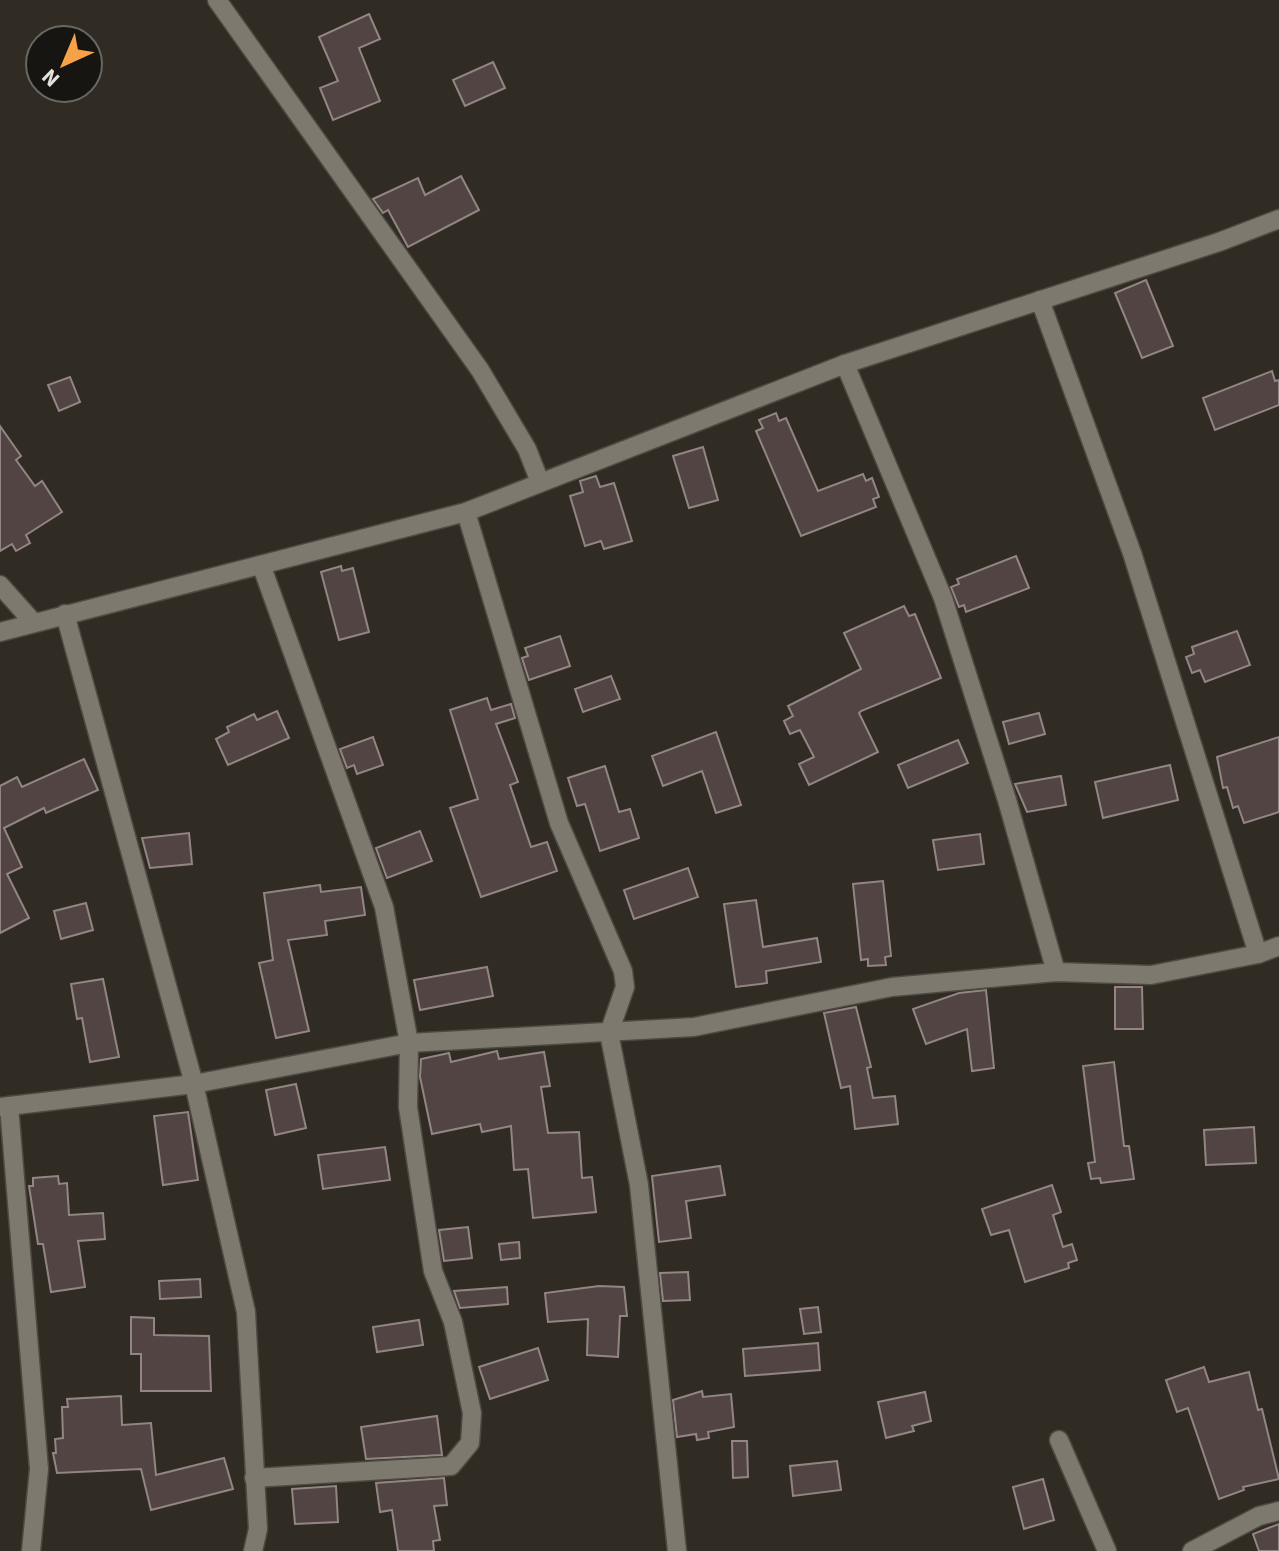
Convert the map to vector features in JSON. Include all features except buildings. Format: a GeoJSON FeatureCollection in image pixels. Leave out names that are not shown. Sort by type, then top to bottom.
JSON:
{"type":"FeatureCollection","features":[{"type":"Feature","properties":{"kind":"street"},"geometry":{"type":"LineString","coordinates":[[217,0],[480,370],[527,449],[540,482]]}},
{"type":"Feature","properties":{"kind":"street"},"geometry":{"type":"LineString","coordinates":[[0,632],[466,512],[845,364],[1279,219]]}},
{"type":"Feature","properties":{"kind":"street"},"geometry":{"type":"LineString","coordinates":[[1040,300],[1132,553],[1258,954]]}},
{"type":"Feature","properties":{"kind":"street"},"geometry":{"type":"LineString","coordinates":[[845,364],[943,598],[1056,972]]}},
{"type":"Feature","properties":{"kind":"street"},"geometry":{"type":"LineString","coordinates":[[466,512],[559,823],[623,971],[625,987],[609,1033],[639,1185],[677,1551]]}},
{"type":"Feature","properties":{"kind":"street"},"geometry":{"type":"LineString","coordinates":[[254,1478],[451,1466],[470,1443],[472,1413],[453,1322],[433,1271],[421,1205],[408,1107],[409,1043],[384,907],[262,567]]}},
{"type":"Feature","properties":{"kind":"street"},"geometry":{"type":"LineString","coordinates":[[0,585],[33,622]]}},
{"type":"Feature","properties":{"kind":"street"},"geometry":{"type":"LineString","coordinates":[[65,614],[194,1084],[246,1312],[258,1529],[253,1551]]}},
{"type":"Feature","properties":{"kind":"street"},"geometry":{"type":"LineString","coordinates":[[31,1551],[39,1469],[4,1106],[194,1084],[409,1043],[694,1027],[892,987],[1056,972],[1151,975],[1258,954],[1279,946]]}},
{"type":"Feature","properties":{"kind":"street"},"geometry":{"type":"LineString","coordinates":[[1059,1440],[1107,1551]]}},
{"type":"Feature","properties":{"kind":"street"},"geometry":{"type":"LineString","coordinates":[[1192,1551],[1259,1516],[1279,1511]]}}]}
